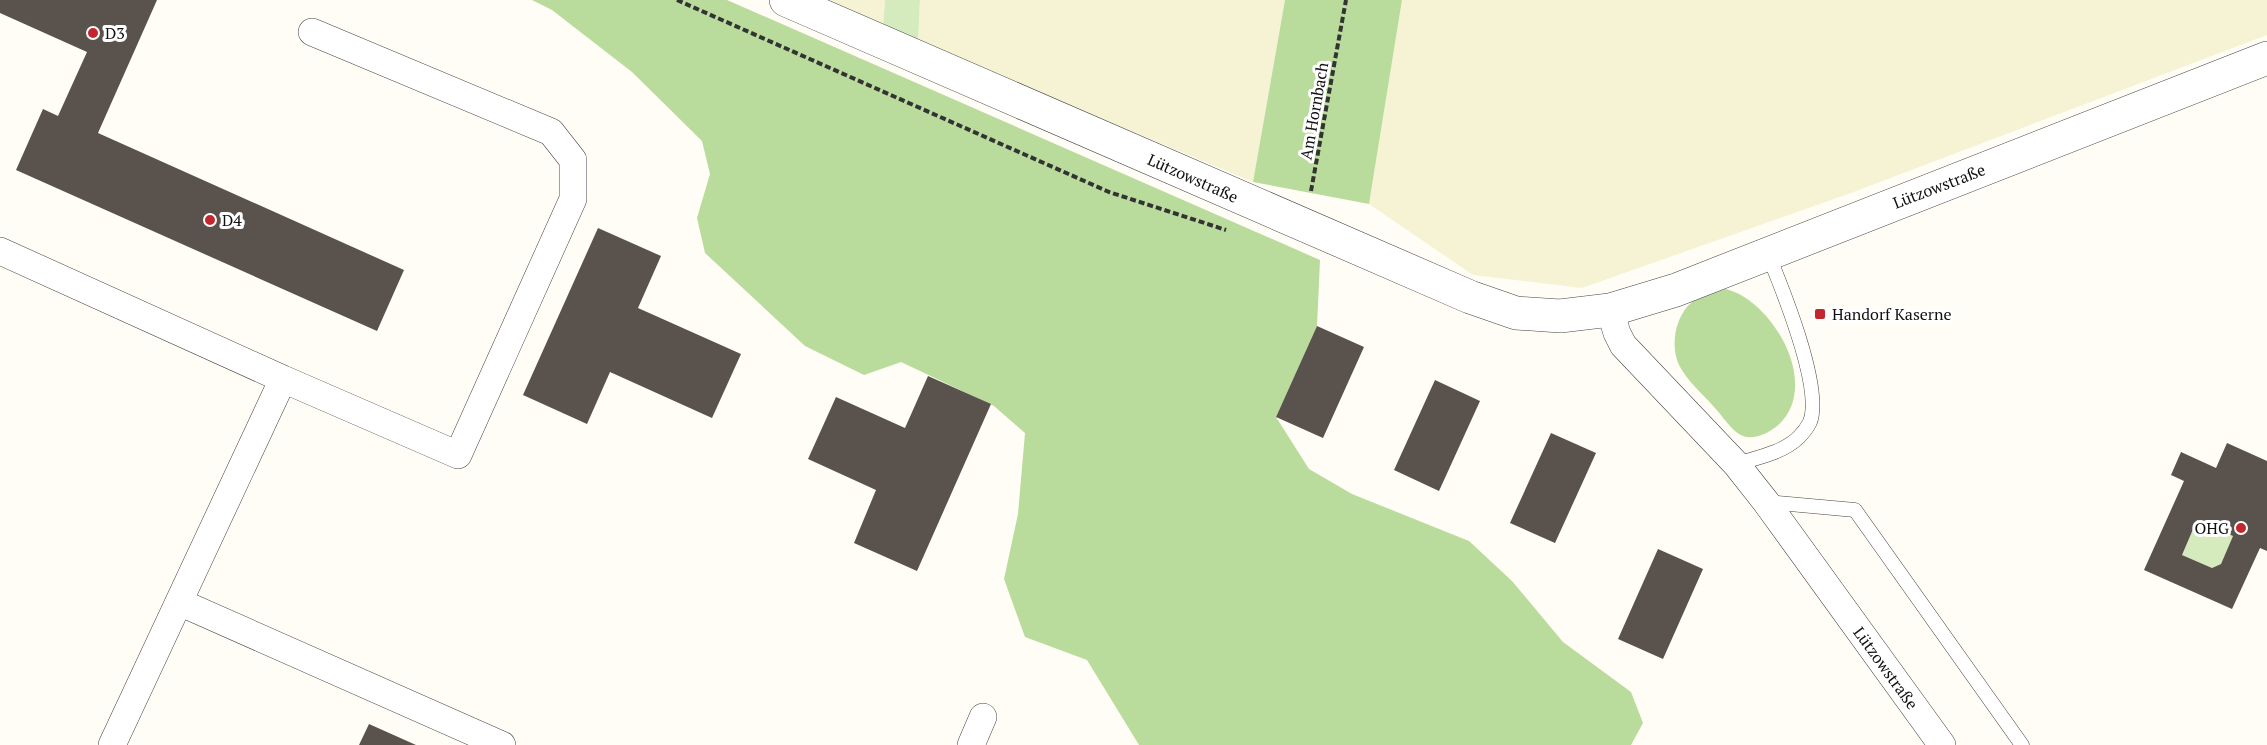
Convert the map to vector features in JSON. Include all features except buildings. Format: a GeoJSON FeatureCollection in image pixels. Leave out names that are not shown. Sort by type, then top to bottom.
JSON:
{"type":"FeatureCollection","features":[{"type":"Feature","properties":{"kind":"street","name":"Lützowstraße"},"geometry":{"type":"LineString","coordinates":[[786,0],[1470,297],[1516,313],[1560,316],[1610,310],[1676,290],[2267,58]]}},
{"type":"Feature","properties":{"kind":"street"},"geometry":{"type":"LineString","coordinates":[[0,250],[283,379],[458,455],[573,200],[573,160],[551,132],[312,32]]}},
{"type":"Feature","properties":{"kind":"street","name":"Lützowstraße"},"geometry":{"type":"LineString","coordinates":[[1610,310],[1623,345],[1736,464],[1942,745]]}},
{"type":"Feature","properties":{"kind":"street"},"geometry":{"type":"LineString","coordinates":[[112,745],[283,379]]}},
{"type":"Feature","properties":{"kind":"street"},"geometry":{"type":"LineString","coordinates":[[179,602],[502,745]]}},
{"type":"Feature","properties":{"kind":"street"},"geometry":{"type":"LineString","coordinates":[[971,745],[983,717]]}},
{"type":"Feature","properties":{"kind":"lane"},"geometry":{"type":"LineString","coordinates":[[1736,464],[1777,451],[1799,438],[1810,422],[1812,394],[1808,369],[1787,301],[1768,254]]}},
{"type":"Feature","properties":{"kind":"lane"},"geometry":{"type":"LineString","coordinates":[[1766,502],[1855,510],[2022,745]]}},
{"type":"Feature","properties":{"kind":"path"},"geometry":{"type":"LineString","coordinates":[[677,0],[1109,192],[1230,231]]}},
{"type":"Feature","properties":{"kind":"path","name":"Am Hornbach"},"geometry":{"type":"LineString","coordinates":[[1305,226],[1346,0]]}},
{"type":"Feature","properties":{"kind":"shaded area"},"geometry":{"type":"Polygon","coordinates":[[[830,0],[885,0],[883,28],[830,0]]]}},
{"type":"Feature","properties":{"kind":"shaded area"},"geometry":{"type":"Polygon","coordinates":[[[920,0],[1285,0],[1253,182],[918,42],[920,0]]]}},
{"type":"Feature","properties":{"kind":"shaded area"},"geometry":{"type":"Polygon","coordinates":[[[1402,0],[2267,0],[2267,35],[1851,193],[1582,288],[1473,275],[1369,204],[1402,0]]]}},
{"type":"Feature","properties":{"kind":"green space"},"geometry":{"type":"Polygon","coordinates":[[[532,0],[727,0],[1320,260],[1317,326],[1276,417],[1309,469],[1352,494],[1469,541],[1512,581],[1563,642],[1631,692],[1643,723],[1631,745],[1139,745],[1087,660],[1025,637],[1004,579],[1018,514],[1025,433],[994,406],[901,362],[864,375],[805,346],[705,253],[697,218],[710,174],[702,141],[632,72],[552,10],[532,0]]]}},
{"type":"Feature","properties":{"kind":"green space"},"geometry":{"type":"Polygon","coordinates":[[[885,0],[920,0],[918,42],[883,28],[885,0]]]}},
{"type":"Feature","properties":{"kind":"green space"},"geometry":{"type":"Polygon","coordinates":[[[1285,0],[1402,0],[1369,204],[1253,182],[1285,0]]]}},
{"type":"Feature","properties":{"kind":"green space"},"geometry":{"type":"Polygon","coordinates":[[[1726,289],[1744,297],[1776,328],[1787,348],[1794,369],[1795,390],[1790,410],[1777,426],[1756,436],[1743,436],[1731,427],[1686,376],[1676,357],[1676,332],[1686,308],[1700,297],[1726,289]]]}},
{"type":"Feature","properties":{"kind":"green space"},"geometry":{"type":"Polygon","coordinates":[[[2197,520],[2233,536],[2221,564],[2212,568],[2182,555],[2197,520]]]}},
{"type":"Feature","properties":{"kind":"place","name":"D3"},"geometry":{"type":"Point","coordinates":[93,33]}},
{"type":"Feature","properties":{"kind":"place","name":"D4"},"geometry":{"type":"Point","coordinates":[210,220]}},
{"type":"Feature","properties":{"kind":"place","name":"Handorf Kaserne"},"geometry":{"type":"Point","coordinates":[1820,314]}},
{"type":"Feature","properties":{"kind":"place","name":"OHG"},"geometry":{"type":"Point","coordinates":[2241,528]}}]}
